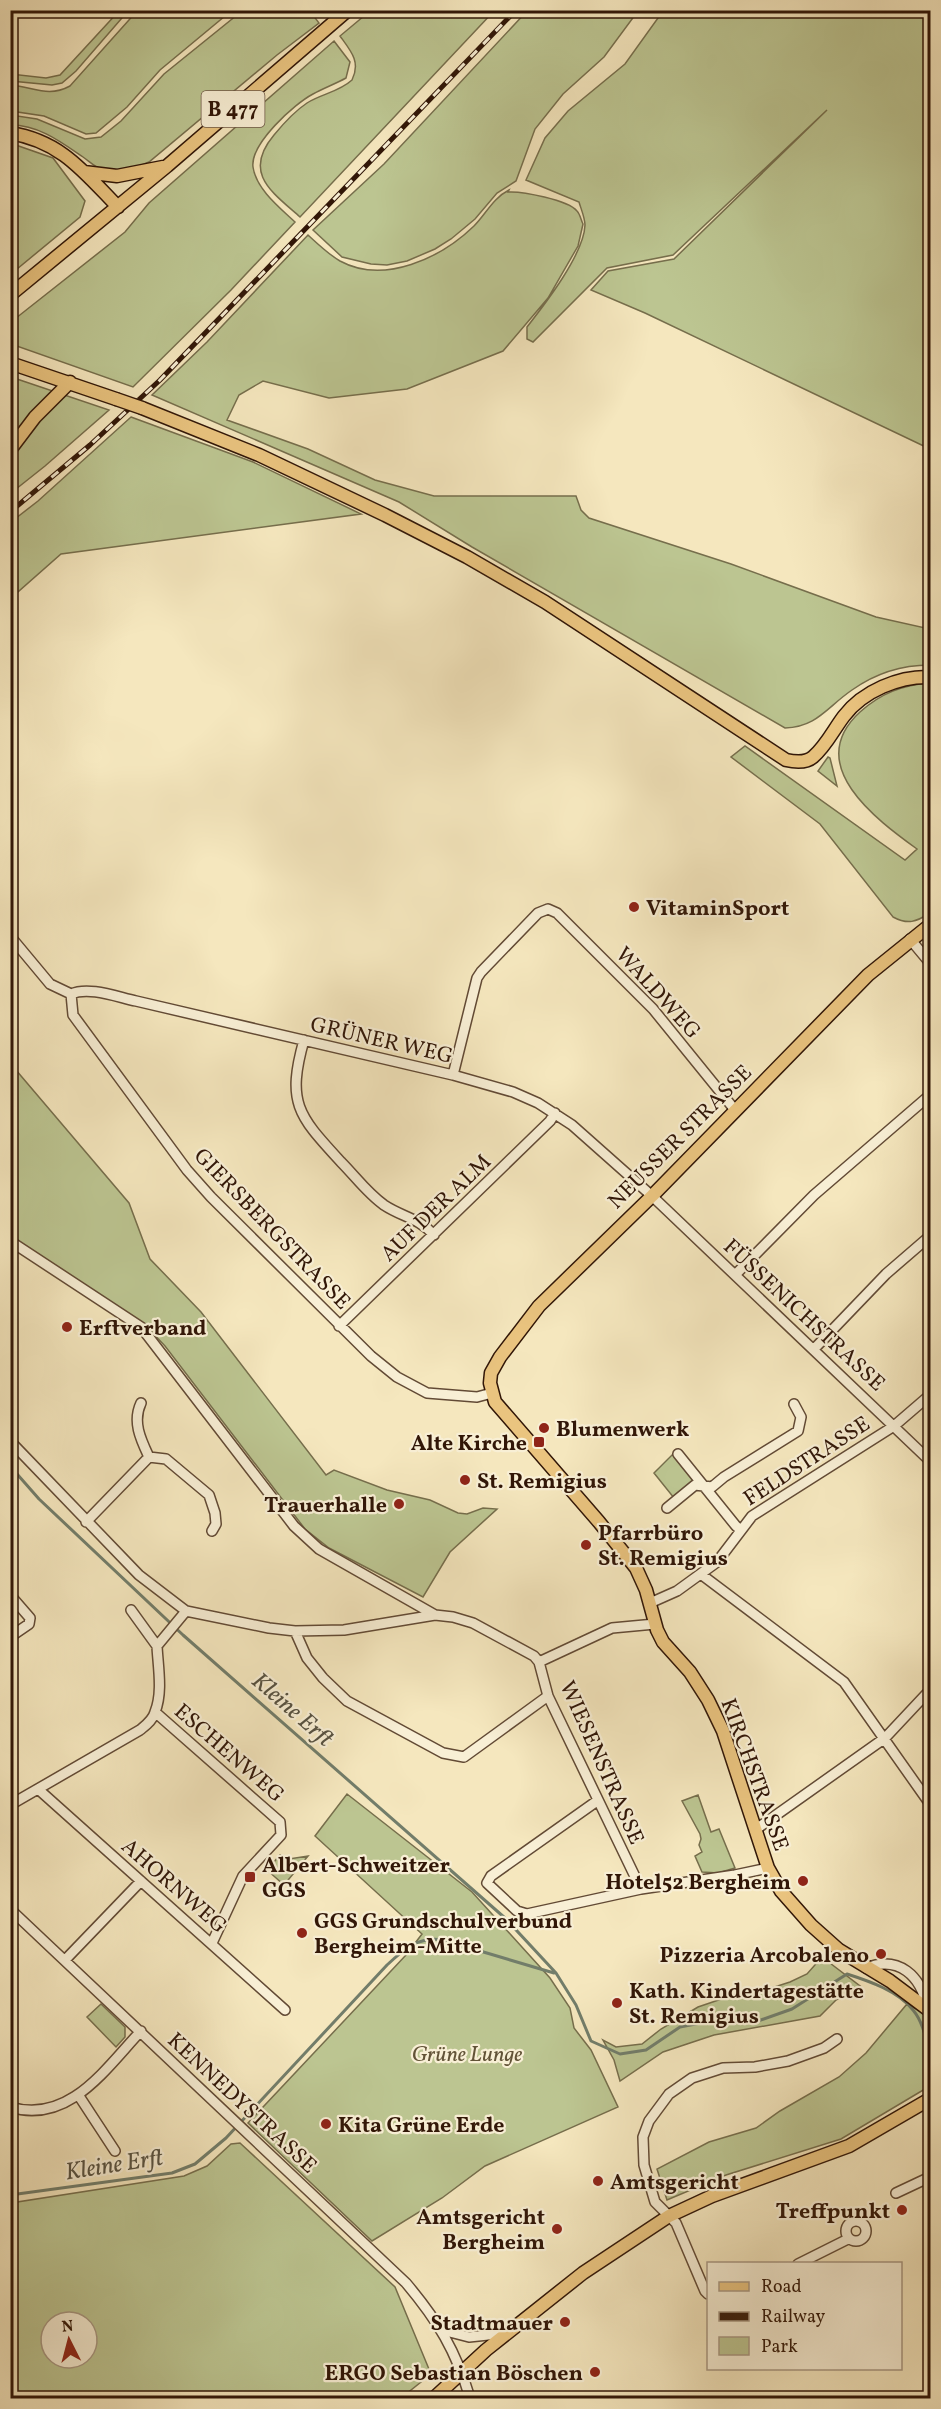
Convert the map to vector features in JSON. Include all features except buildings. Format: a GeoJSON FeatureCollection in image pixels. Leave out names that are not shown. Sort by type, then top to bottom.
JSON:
{"type":"FeatureCollection","features":[{"type":"Feature","properties":{"kind":"main road","name":"B 477"},"geometry":{"type":"LineString","coordinates":[[10,295],[167,166],[348,10]]}},
{"type":"Feature","properties":{"kind":"main road"},"geometry":{"type":"LineString","coordinates":[[10,133],[40,140],[54,147],[84,172],[118,207]]}},
{"type":"Feature","properties":{"kind":"main road"},"geometry":{"type":"LineString","coordinates":[[84,172],[117,176],[167,166]]}},
{"type":"Feature","properties":{"kind":"main road"},"geometry":{"type":"LineString","coordinates":[[10,363],[142,408],[259,455],[385,515],[467,557],[545,602],[786,760],[800,761],[813,758],[845,714],[867,696],[885,686],[907,679],[930,677]]}},
{"type":"Feature","properties":{"kind":"main road"},"geometry":{"type":"LineString","coordinates":[[10,450],[35,417],[70,382]]}},
{"type":"Feature","properties":{"kind":"main road","name":"NEUSSER STRASSE"},"geometry":{"type":"LineString","coordinates":[[492,1393],[491,1373],[500,1357],[539,1305],[652,1196],[852,990],[910,939],[930,925]]}},
{"type":"Feature","properties":{"kind":"main road","name":"KIRCHSTRASSE"},"geometry":{"type":"LineString","coordinates":[[492,1393],[495,1402],[636,1568],[663,1642],[690,1672],[708,1700],[723,1731],[768,1868],[781,1891],[811,1925],[839,1950],[890,1981],[929,2009]]}},
{"type":"Feature","properties":{"kind":"main road"},"geometry":{"type":"LineString","coordinates":[[434,2398],[507,2333],[583,2272],[669,2216],[712,2196],[849,2146],[930,2099]]}},
{"type":"Feature","properties":{"kind":"street","name":"WALDWEG"},"geometry":{"type":"LineString","coordinates":[[453,1075],[481,972],[538,913],[548,909],[558,913],[652,1009],[735,1110]]}},
{"type":"Feature","properties":{"kind":"street"},"geometry":{"type":"LineString","coordinates":[[10,936],[50,984],[71,994]]}},
{"type":"Feature","properties":{"kind":"street"},"geometry":{"type":"LineString","coordinates":[[910,939],[930,963]]}},
{"type":"Feature","properties":{"kind":"street","name":"GRÜNER WEG"},"geometry":{"type":"LineString","coordinates":[[71,994],[77,991],[92,992],[453,1075],[513,1092],[555,1113],[572,1125],[652,1196]]}},
{"type":"Feature","properties":{"kind":"street","name":"GIERSBERGSTRASSE"},"geometry":{"type":"LineString","coordinates":[[71,994],[73,1015],[187,1170],[339,1326],[397,1377],[426,1393],[477,1397],[492,1393]]}},
{"type":"Feature","properties":{"kind":"street"},"geometry":{"type":"LineString","coordinates":[[304,1040],[295,1085],[297,1103],[304,1119],[369,1192],[383,1204],[404,1216],[425,1224],[434,1235]]}},
{"type":"Feature","properties":{"kind":"street"},"geometry":{"type":"LineString","coordinates":[[735,1275],[814,1196],[930,1095]]}},
{"type":"Feature","properties":{"kind":"street","name":"AUF DER ALM"},"geometry":{"type":"LineString","coordinates":[[339,1326],[550,1122],[555,1113]]}},
{"type":"Feature","properties":{"kind":"street","name":"FÜSSENICHSTRASSE"},"geometry":{"type":"LineString","coordinates":[[652,1196],[930,1461]]}},
{"type":"Feature","properties":{"kind":"street"},"geometry":{"type":"LineString","coordinates":[[814,1349],[886,1274],[930,1236]]}},
{"type":"Feature","properties":{"kind":"street"},"geometry":{"type":"LineString","coordinates":[[10,1241],[141,1327],[294,1526],[312,1544],[435,1614]]}},
{"type":"Feature","properties":{"kind":"street","name":"FELDSTRASSE"},"geometry":{"type":"LineString","coordinates":[[650,1603],[677,1591],[702,1575],[717,1562],[752,1515],[894,1426],[930,1395]]}},
{"type":"Feature","properties":{"kind":"street"},"geometry":{"type":"LineString","coordinates":[[141,1403],[136,1421],[149,1458]]}},
{"type":"Feature","properties":{"kind":"street"},"geometry":{"type":"LineString","coordinates":[[667,1508],[695,1485],[712,1487],[724,1477],[798,1431],[801,1417],[794,1404]]}},
{"type":"Feature","properties":{"kind":"street"},"geometry":{"type":"LineString","coordinates":[[10,1442],[86,1522],[183,1615],[295,1631],[344,1630],[435,1614],[473,1623],[525,1649],[539,1662],[612,1628],[655,1624]]}},
{"type":"Feature","properties":{"kind":"street"},"geometry":{"type":"LineString","coordinates":[[678,1454],[741,1530]]}},
{"type":"Feature","properties":{"kind":"street"},"geometry":{"type":"LineString","coordinates":[[86,1522],[149,1458],[166,1459],[208,1495],[215,1512],[216,1524],[213,1532]]}},
{"type":"Feature","properties":{"kind":"street"},"geometry":{"type":"LineString","coordinates":[[702,1575],[844,1682],[930,1804]]}},
{"type":"Feature","properties":{"kind":"street"},"geometry":{"type":"LineString","coordinates":[[10,1595],[30,1618],[29,1624],[10,1637]]}},
{"type":"Feature","properties":{"kind":"street"},"geometry":{"type":"LineString","coordinates":[[10,1805],[140,1730],[150,1721],[155,1712],[159,1683],[157,1646],[131,1610]]}},
{"type":"Feature","properties":{"kind":"street"},"geometry":{"type":"LineString","coordinates":[[157,1646],[183,1615]]}},
{"type":"Feature","properties":{"kind":"street"},"geometry":{"type":"LineString","coordinates":[[295,1631],[307,1658],[323,1678],[347,1701],[443,1754],[464,1757],[548,1696]]}},
{"type":"Feature","properties":{"kind":"street","name":"WIESENSTRASSE"},"geometry":{"type":"LineString","coordinates":[[539,1662],[548,1696],[640,1889]]}},
{"type":"Feature","properties":{"kind":"street"},"geometry":{"type":"LineString","coordinates":[[755,1830],[885,1738],[930,1690]]}},
{"type":"Feature","properties":{"kind":"street","name":"ESCHENWEG"},"geometry":{"type":"LineString","coordinates":[[155,1712],[280,1822],[281,1835],[243,1875],[212,1943]]}},
{"type":"Feature","properties":{"kind":"street","name":"AHORNWEG"},"geometry":{"type":"LineString","coordinates":[[39,1789],[285,2010]]}},
{"type":"Feature","properties":{"kind":"street"},"geometry":{"type":"LineString","coordinates":[[597,1801],[491,1876],[488,1883],[517,1911],[527,1914],[640,1889],[768,1868]]}},
{"type":"Feature","properties":{"kind":"street"},"geometry":{"type":"LineString","coordinates":[[65,1960],[141,1881]]}},
{"type":"Feature","properties":{"kind":"street","name":"KENNEDYSTRASSE"},"geometry":{"type":"LineString","coordinates":[[10,1909],[406,2283],[442,2330],[462,2372],[470,2398]]}},
{"type":"Feature","properties":{"kind":"street","name":"KIRCHSTRASSE"},"geometry":{"type":"LineString","coordinates":[[866,1968],[878,1963],[890,1963],[905,1970],[924,1990],[929,2009]]}},
{"type":"Feature","properties":{"kind":"street"},"geometry":{"type":"LineString","coordinates":[[10,2107],[21,2110],[41,2110],[65,2104],[79,2096],[141,2031]]}},
{"type":"Feature","properties":{"kind":"street"},"geometry":{"type":"LineString","coordinates":[[707,2293],[678,2228],[655,2202],[645,2170],[643,2137],[654,2111],[669,2094],[692,2078],[709,2072],[779,2063],[825,2048],[837,2039]]}},
{"type":"Feature","properties":{"kind":"street"},"geometry":{"type":"LineString","coordinates":[[79,2096],[114,2151]]}},
{"type":"Feature","properties":{"kind":"street"},"geometry":{"type":"LineString","coordinates":[[896,2193],[930,2177]]}},
{"type":"Feature","properties":{"kind":"street"},"geometry":{"type":"LineString","coordinates":[[802,2262],[848,2239]]}},
{"type":"Feature","properties":{"kind":"street"},"geometry":{"type":"LineString","coordinates":[[442,2330],[470,2337],[507,2333]]}},
{"type":"Feature","properties":{"kind":"green space"},"geometry":{"type":"Polygon","coordinates":[[[528,10],[638,11],[604,57],[563,94],[535,129],[516,181],[497,193],[475,219],[451,239],[407,261],[387,265],[371,264],[342,257],[313,230],[384,164],[528,10]]]}},
{"type":"Feature","properties":{"kind":"green space"},"geometry":{"type":"Polygon","coordinates":[[[119,11],[128,11],[76,71],[62,83],[52,85],[11,81],[11,74],[46,78],[60,75],[119,11]]]}},
{"type":"Feature","properties":{"kind":"green space"},"geometry":{"type":"Polygon","coordinates":[[[137,11],[231,11],[160,70],[127,107],[96,133],[86,134],[44,116],[11,111],[11,85],[41,91],[55,91],[70,86],[137,11]]]}},
{"type":"Feature","properties":{"kind":"green space"},"geometry":{"type":"Polygon","coordinates":[[[242,11],[310,11],[319,23],[277,55],[149,162],[127,170],[103,170],[49,135],[31,128],[11,125],[11,115],[37,119],[85,139],[101,137],[121,121],[164,74],[242,11]]]}},
{"type":"Feature","properties":{"kind":"green space"},"geometry":{"type":"Polygon","coordinates":[[[370,11],[494,11],[300,217],[264,181],[261,160],[265,148],[285,122],[298,110],[312,100],[352,80],[355,74],[354,57],[340,36],[370,11]]]}},
{"type":"Feature","properties":{"kind":"green space"},"geometry":{"type":"Polygon","coordinates":[[[663,11],[930,11],[930,449],[645,313],[591,290],[608,271],[674,259],[827,110],[673,255],[607,268],[533,342],[527,339],[527,327],[571,264],[583,237],[585,225],[579,202],[526,180],[545,138],[568,111],[625,64],[663,11]]]}},
{"type":"Feature","properties":{"kind":"green space"},"geometry":{"type":"Polygon","coordinates":[[[334,41],[350,62],[346,78],[313,94],[295,106],[266,136],[254,158],[253,167],[259,183],[270,198],[295,222],[231,290],[133,387],[11,344],[11,322],[125,232],[149,203],[334,41]]]}},
{"type":"Feature","properties":{"kind":"green space"},"geometry":{"type":"Polygon","coordinates":[[[10,143],[53,158],[85,201],[80,217],[11,274],[10,143]]]}},
{"type":"Feature","properties":{"kind":"green space"},"geometry":{"type":"Polygon","coordinates":[[[509,190],[508,192],[534,195],[564,203],[577,211],[583,224],[578,246],[548,298],[503,351],[407,389],[329,398],[263,381],[239,395],[227,420],[308,449],[375,480],[434,496],[576,496],[581,510],[589,518],[731,564],[876,617],[930,629],[930,665],[899,668],[870,679],[843,696],[814,720],[796,727],[785,728],[472,547],[399,502],[152,395],[207,342],[308,235],[340,261],[357,268],[393,269],[429,257],[461,238],[503,193],[509,190]]]}},
{"type":"Feature","properties":{"kind":"green space"},"geometry":{"type":"Polygon","coordinates":[[[11,377],[109,410],[11,493],[11,377]]]}},
{"type":"Feature","properties":{"kind":"green space"},"geometry":{"type":"Polygon","coordinates":[[[131,417],[253,462],[361,514],[61,554],[11,598],[11,522],[38,501],[131,417]]]}},
{"type":"Feature","properties":{"kind":"green space"},"geometry":{"type":"Polygon","coordinates":[[[930,683],[930,913],[908,922],[893,917],[820,824],[731,757],[745,746],[905,860],[917,849],[883,823],[852,790],[842,771],[839,752],[844,732],[868,705],[893,691],[930,683]]]}},
{"type":"Feature","properties":{"kind":"green space"},"geometry":{"type":"Polygon","coordinates":[[[828,757],[830,758],[837,786],[818,771],[828,757]]]}},
{"type":"Feature","properties":{"kind":"green space"},"geometry":{"type":"Polygon","coordinates":[[[10,1063],[129,1203],[150,1259],[201,1312],[326,1475],[334,1470],[387,1490],[430,1500],[458,1513],[467,1514],[483,1508],[497,1509],[450,1552],[423,1597],[329,1548],[305,1529],[165,1346],[149,1329],[11,1240],[10,1063]]]}},
{"type":"Feature","properties":{"kind":"green space"},"geometry":{"type":"Polygon","coordinates":[[[673,1454],[694,1479],[674,1498],[654,1473],[673,1454]]]}},
{"type":"Feature","properties":{"kind":"green space","name":"Grüne Lunge"},"geometry":{"type":"Polygon","coordinates":[[[347,1794],[472,1892],[550,1978],[570,2008],[574,2028],[591,2050],[618,2107],[485,2166],[442,2198],[372,2241],[248,2123],[406,1955],[422,1934],[315,1836],[347,1794]]]}},
{"type":"Feature","properties":{"kind":"green space"},"geometry":{"type":"Polygon","coordinates":[[[698,1795],[711,1832],[719,1829],[735,1868],[718,1873],[702,1872],[695,1856],[702,1852],[699,1845],[700,1834],[682,1801],[698,1795]]]}},
{"type":"Feature","properties":{"kind":"green space"},"geometry":{"type":"Polygon","coordinates":[[[280,1855],[289,1859],[308,1856],[284,1885],[267,1870],[280,1855]]]}},
{"type":"Feature","properties":{"kind":"green space"},"geometry":{"type":"Polygon","coordinates":[[[822,1957],[860,1986],[836,2000],[820,2016],[714,2035],[663,2052],[620,2081],[614,2060],[603,2040],[616,2047],[642,2044],[661,2029],[698,2007],[742,1992],[762,1991],[790,1982],[807,1974],[822,1957]]]}},
{"type":"Feature","properties":{"kind":"green space"},"geometry":{"type":"Polygon","coordinates":[[[101,2004],[125,2027],[125,2037],[116,2047],[87,2017],[101,2004]]]}},
{"type":"Feature","properties":{"kind":"green space"},"geometry":{"type":"Polygon","coordinates":[[[907,2004],[922,2012],[930,2022],[930,2086],[841,2139],[726,2175],[667,2200],[657,2169],[709,2142],[756,2128],[780,2111],[839,2077],[866,2053],[907,2004]]]}},
{"type":"Feature","properties":{"kind":"green space"},"geometry":{"type":"Polygon","coordinates":[[[240,2143],[395,2287],[431,2374],[401,2398],[11,2398],[11,2203],[184,2176],[207,2166],[231,2144],[240,2143]]]}},
{"type":"Feature","properties":{"kind":"waterway","name":"Kleine Erft"},"geometry":{"type":"LineString","coordinates":[[10,1466],[39,1499],[183,1635],[505,1918],[556,1973],[576,2005],[591,2041],[620,2054],[646,2050],[680,2027],[711,2021],[755,2022],[792,2009],[847,1974],[883,1988],[907,2003],[924,2031],[930,2054]]}},
{"type":"Feature","properties":{"kind":"waterway","name":"Kleine Erft"},"geometry":{"type":"LineString","coordinates":[[10,2195],[172,2173],[195,2164],[226,2138],[387,1965],[406,1949],[419,1942],[443,1940],[554,1973]]}},
{"type":"Feature","properties":{"kind":"railway"},"geometry":{"type":"LineString","coordinates":[[10,512],[90,445],[160,380],[516,10]]}},
{"type":"Feature","properties":{"kind":"place","name":"VitaminSport"},"geometry":{"type":"Point","coordinates":[634,907]}},
{"type":"Feature","properties":{"kind":"place","name":"Erftverband"},"geometry":{"type":"Point","coordinates":[67,1327]}},
{"type":"Feature","properties":{"kind":"place","name":"Blumenwerk"},"geometry":{"type":"Point","coordinates":[544,1428]}},
{"type":"Feature","properties":{"kind":"place","name":"Alte Kirche"},"geometry":{"type":"Point","coordinates":[539,1442]}},
{"type":"Feature","properties":{"kind":"place","name":"St. Remigius"},"geometry":{"type":"Point","coordinates":[465,1480]}},
{"type":"Feature","properties":{"kind":"place","name":"Trauerhalle"},"geometry":{"type":"Point","coordinates":[399,1504]}},
{"type":"Feature","properties":{"kind":"place","name":"Pfarrbüro St. Remigius"},"geometry":{"type":"Point","coordinates":[586,1545]}},
{"type":"Feature","properties":{"kind":"place","name":"Albert-Schweitzer GGS"},"geometry":{"type":"Point","coordinates":[250,1877]}},
{"type":"Feature","properties":{"kind":"place","name":"Hotel52 Bergheim"},"geometry":{"type":"Point","coordinates":[803,1881]}},
{"type":"Feature","properties":{"kind":"place","name":"GGS Grundschulverbund Bergheim-Mitte"},"geometry":{"type":"Point","coordinates":[302,1933]}},
{"type":"Feature","properties":{"kind":"place","name":"Pizzeria Arcobaleno"},"geometry":{"type":"Point","coordinates":[881,1954]}},
{"type":"Feature","properties":{"kind":"place","name":"Kath. Kindertagestätte St. Remigius"},"geometry":{"type":"Point","coordinates":[617,2003]}},
{"type":"Feature","properties":{"kind":"place","name":"Kita Grüne Erde"},"geometry":{"type":"Point","coordinates":[326,2124]}},
{"type":"Feature","properties":{"kind":"place","name":"Amtsgericht"},"geometry":{"type":"Point","coordinates":[598,2181]}},
{"type":"Feature","properties":{"kind":"place","name":"Treffpunkt"},"geometry":{"type":"Point","coordinates":[902,2210]}},
{"type":"Feature","properties":{"kind":"place","name":"Amtsgericht Bergheim"},"geometry":{"type":"Point","coordinates":[557,2229]}},
{"type":"Feature","properties":{"kind":"place","name":"Stadtmauer"},"geometry":{"type":"Point","coordinates":[565,2322]}},
{"type":"Feature","properties":{"kind":"place","name":"ERGO Sebastian Böschen"},"geometry":{"type":"Point","coordinates":[595,2372]}}]}
